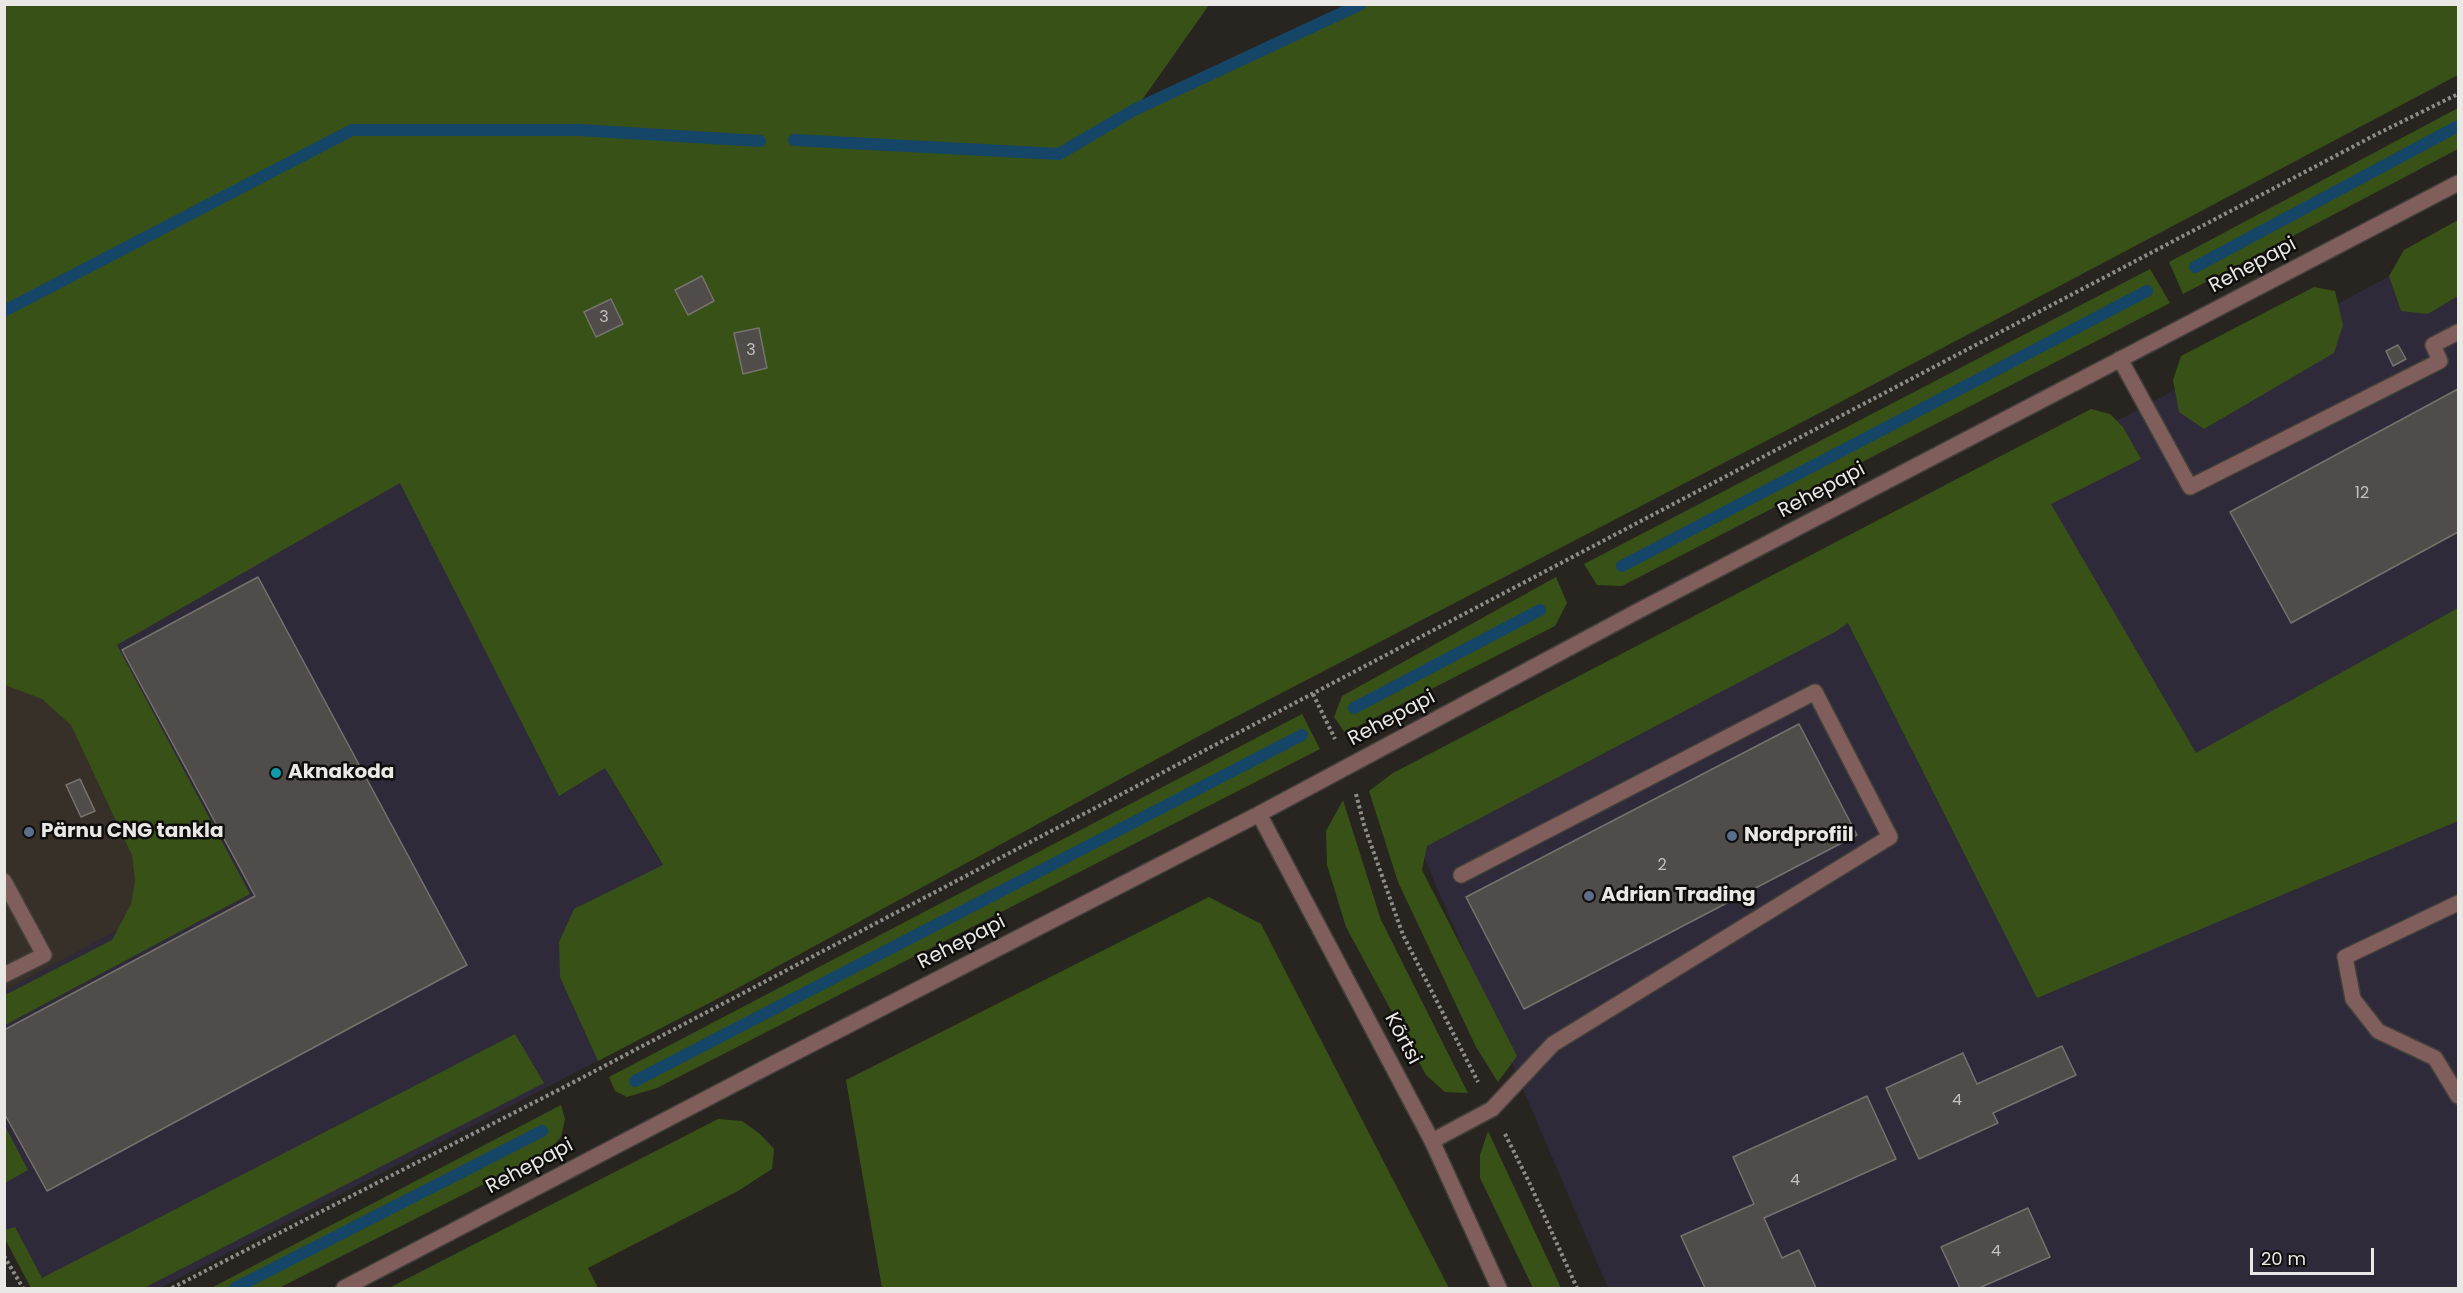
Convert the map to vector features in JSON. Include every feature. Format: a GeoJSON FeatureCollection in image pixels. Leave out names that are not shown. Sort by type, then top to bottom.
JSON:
{"type":"FeatureCollection","features":[{"type":"Feature","properties":{"kind":"street","name":"Rehepapi"},"geometry":{"type":"LineString","coordinates":[[344,1288],[747,1077],[1259,814],[1648,605],[2458,183]]}},
{"type":"Feature","properties":{"kind":"street"},"geometry":{"type":"LineString","coordinates":[[2120,359],[2190,487],[2440,361],[2433,345],[2458,332]]}},
{"type":"Feature","properties":{"kind":"street"},"geometry":{"type":"LineString","coordinates":[[1432,1141],[1492,1109],[1553,1044],[1890,837],[1815,692],[1461,875]]}},
{"type":"Feature","properties":{"kind":"street","name":"Kõrtsi"},"geometry":{"type":"LineString","coordinates":[[1259,814],[1432,1141],[1499,1288]]}},
{"type":"Feature","properties":{"kind":"street"},"geometry":{"type":"LineString","coordinates":[[4,881],[44,955],[4,975]]}},
{"type":"Feature","properties":{"kind":"street"},"geometry":{"type":"LineString","coordinates":[[2458,903],[2345,957],[2353,999],[2378,1031],[2435,1058],[2458,1096]]}},
{"type":"Feature","properties":{"kind":"path"},"geometry":{"type":"LineString","coordinates":[[172,1288],[572,1083],[2377,134],[2458,94]]}},
{"type":"Feature","properties":{"kind":"path"},"geometry":{"type":"LineString","coordinates":[[1364,825],[1403,935],[1529,1182],[1577,1288]]}},
{"type":"Feature","properties":{"kind":"path"},"geometry":{"type":"LineString","coordinates":[[4,1256],[22,1288]]}},
{"type":"Feature","properties":{"kind":"shaded area"},"geometry":{"type":"Polygon","coordinates":[[[2458,240],[2458,1288],[1608,1288],[1400,801],[2458,240]]]}},
{"type":"Feature","properties":{"kind":"shaded area"},"geometry":{"type":"Polygon","coordinates":[[[404,429],[736,989],[160,1288],[36,1288],[5,1229],[4,991],[206,883],[55,602],[404,429]]]}},
{"type":"Feature","properties":{"kind":"shaded area"},"geometry":{"type":"Polygon","coordinates":[[[5,627],[206,883],[5,991],[5,627]]]}},
{"type":"Feature","properties":{"kind":"green space"},"geometry":{"type":"Polygon","coordinates":[[[5,5],[1209,5],[1135,110],[1361,5],[2458,5],[2458,75],[1812,417],[1199,736],[736,989],[598,1061],[560,977],[559,942],[574,909],[663,865],[605,768],[559,796],[400,483],[117,645],[250,894],[5,1025],[5,995],[112,940],[131,904],[135,882],[132,855],[71,725],[42,699],[5,685],[5,5]]]}},
{"type":"Feature","properties":{"kind":"green space"},"geometry":{"type":"Polygon","coordinates":[[[2458,108],[2458,149],[2183,294],[2169,262],[2458,108]]]}},
{"type":"Feature","properties":{"kind":"green space"},"geometry":{"type":"Polygon","coordinates":[[[2458,220],[2458,296],[2428,314],[2401,311],[2389,276],[2404,250],[2458,220]]]}},
{"type":"Feature","properties":{"kind":"green space"},"geometry":{"type":"Polygon","coordinates":[[[2150,269],[2170,303],[1622,586],[1597,585],[1584,564],[2150,269]]]}},
{"type":"Feature","properties":{"kind":"green space"},"geometry":{"type":"Polygon","coordinates":[[[2314,287],[2335,291],[2343,325],[2334,353],[2204,429],[2179,412],[2173,380],[2181,356],[2314,287]]]}},
{"type":"Feature","properties":{"kind":"green space"},"geometry":{"type":"Polygon","coordinates":[[[2091,409],[2110,414],[2123,427],[2141,459],[2051,504],[2196,753],[2458,608],[2458,821],[2037,998],[1848,623],[1835,632],[1427,846],[1422,870],[1517,1056],[1498,1082],[1476,1047],[1398,882],[1369,791],[1393,773],[2091,409]]]}},
{"type":"Feature","properties":{"kind":"green space"},"geometry":{"type":"Polygon","coordinates":[[[1556,577],[1567,603],[1555,626],[1345,733],[1334,717],[1342,696],[1556,577]]]}},
{"type":"Feature","properties":{"kind":"green space"},"geometry":{"type":"Polygon","coordinates":[[[1302,714],[1320,749],[657,1088],[627,1097],[615,1091],[609,1077],[1302,714]]]}},
{"type":"Feature","properties":{"kind":"green space"},"geometry":{"type":"Polygon","coordinates":[[[1343,800],[1381,920],[1468,1093],[1445,1092],[1426,1075],[1346,927],[1327,865],[1326,831],[1343,800]]]}},
{"type":"Feature","properties":{"kind":"green space"},"geometry":{"type":"Polygon","coordinates":[[[1209,897],[1261,924],[1449,1288],[882,1288],[846,1080],[1209,897]]]}},
{"type":"Feature","properties":{"kind":"green space"},"geometry":{"type":"Polygon","coordinates":[[[515,1034],[544,1083],[144,1288],[31,1288],[5,1239],[5,1230],[15,1227],[42,1278],[515,1034]]]}},
{"type":"Feature","properties":{"kind":"green space"},"geometry":{"type":"Polygon","coordinates":[[[561,1105],[565,1119],[561,1137],[547,1152],[279,1288],[211,1288],[561,1105]]]}},
{"type":"Feature","properties":{"kind":"green space"},"geometry":{"type":"Polygon","coordinates":[[[718,1119],[742,1121],[760,1134],[774,1149],[772,1169],[738,1191],[588,1268],[598,1288],[389,1288],[718,1119]]]}},
{"type":"Feature","properties":{"kind":"green space"},"geometry":{"type":"Polygon","coordinates":[[[5,1126],[28,1170],[4,1183],[5,1126]]]}},
{"type":"Feature","properties":{"kind":"green space"},"geometry":{"type":"Polygon","coordinates":[[[1488,1131],[1561,1288],[1533,1288],[1480,1178],[1480,1155],[1488,1131]]]}},
{"type":"Feature","properties":{"kind":"building"},"geometry":{"type":"Polygon","coordinates":[[[702,276],[714,301],[688,315],[675,290],[702,276]]]}},
{"type":"Feature","properties":{"kind":"building"},"geometry":{"type":"Polygon","coordinates":[[[611,299],[623,324],[596,337],[584,312],[611,299]]]}},
{"type":"Feature","properties":{"kind":"building"},"geometry":{"type":"Polygon","coordinates":[[[759,328],[767,368],[743,374],[734,333],[759,328]]]}},
{"type":"Feature","properties":{"kind":"building"},"geometry":{"type":"Polygon","coordinates":[[[2398,345],[2406,359],[2393,366],[2386,351],[2398,345]]]}},
{"type":"Feature","properties":{"kind":"building"},"geometry":{"type":"Polygon","coordinates":[[[2458,389],[2458,532],[2291,623],[2230,512],[2458,389]]]}},
{"type":"Feature","properties":{"kind":"building","name":"Aknakoda"},"geometry":{"type":"Polygon","coordinates":[[[258,577],[467,965],[47,1191],[4,1113],[4,1030],[255,896],[122,650],[258,577]]]}},
{"type":"Feature","properties":{"kind":"building"},"geometry":{"type":"Polygon","coordinates":[[[1799,724],[1857,835],[1524,1009],[1466,897],[1799,724]]]}},
{"type":"Feature","properties":{"kind":"building"},"geometry":{"type":"Polygon","coordinates":[[[80,779],[95,811],[81,817],[66,785],[80,779]]]}},
{"type":"Feature","properties":{"kind":"building"},"geometry":{"type":"Polygon","coordinates":[[[2062,1046],[2076,1075],[1993,1113],[1998,1123],[1919,1159],[1886,1088],[1963,1053],[1977,1084],[2062,1046]]]}},
{"type":"Feature","properties":{"kind":"building"},"geometry":{"type":"Polygon","coordinates":[[[1867,1096],[1896,1159],[1764,1218],[1782,1258],[1799,1250],[1816,1288],[1705,1288],[1681,1236],[1754,1204],[1733,1157],[1867,1096]]]}},
{"type":"Feature","properties":{"kind":"building"},"geometry":{"type":"Polygon","coordinates":[[[2028,1208],[2050,1257],[1979,1288],[1960,1288],[1941,1247],[2028,1208]]]}},
{"type":"Feature","properties":{"kind":"waterway"},"geometry":{"type":"LineString","coordinates":[[794,140],[1059,154],[1134,110],[1361,4]]}},
{"type":"Feature","properties":{"kind":"waterway"},"geometry":{"type":"LineString","coordinates":[[2195,267],[2458,126]]}},
{"type":"Feature","properties":{"kind":"waterway"},"geometry":{"type":"LineString","coordinates":[[4,311],[352,130],[579,130],[760,141]]}},
{"type":"Feature","properties":{"kind":"waterway"},"geometry":{"type":"LineString","coordinates":[[1622,566],[2147,291]]}},
{"type":"Feature","properties":{"kind":"waterway"},"geometry":{"type":"LineString","coordinates":[[1354,708],[1540,610]]}},
{"type":"Feature","properties":{"kind":"waterway"},"geometry":{"type":"LineString","coordinates":[[635,1081],[1302,735]]}},
{"type":"Feature","properties":{"kind":"waterway"},"geometry":{"type":"LineString","coordinates":[[235,1288],[542,1131]]}},
{"type":"Feature","properties":{"kind":"place","name":"Aknakoda"},"geometry":{"type":"Point","coordinates":[276,773]}},
{"type":"Feature","properties":{"kind":"place","name":"Pärnu CNG tankla"},"geometry":{"type":"Point","coordinates":[29,832]}},
{"type":"Feature","properties":{"kind":"place","name":"Nordprofiil"},"geometry":{"type":"Point","coordinates":[1732,836]}},
{"type":"Feature","properties":{"kind":"place","name":"Adrian Trading"},"geometry":{"type":"Point","coordinates":[1589,896]}}]}
